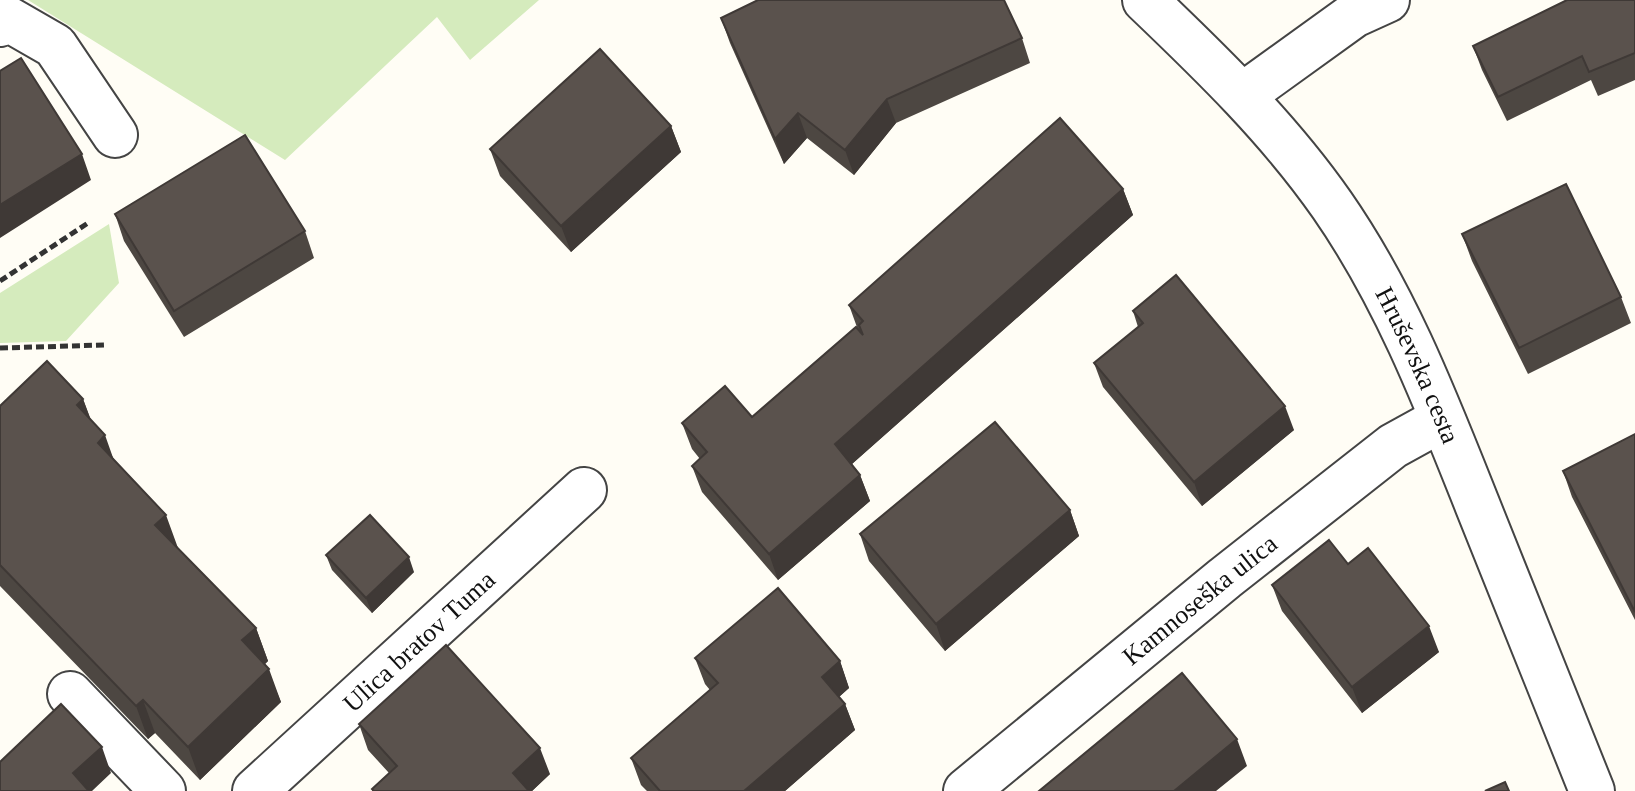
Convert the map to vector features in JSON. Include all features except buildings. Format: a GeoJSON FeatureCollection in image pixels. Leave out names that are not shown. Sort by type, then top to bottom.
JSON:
{"type":"FeatureCollection","features":[{"type":"Feature","properties":{"kind":"street","name":"Hruševska cesta"},"geometry":{"type":"LineString","coordinates":[[1145,0],[1243,95],[1333,207],[1378,279],[1406,333],[1442,419],[1592,791]]}},
{"type":"Feature","properties":{"kind":"street"},"geometry":{"type":"LineString","coordinates":[[1243,95],[1354,15],[1387,0]]}},
{"type":"Feature","properties":{"kind":"street"},"geometry":{"type":"LineString","coordinates":[[0,24],[8,19],[55,46],[115,135]]}},
{"type":"Feature","properties":{"kind":"street","name":"Kamnoseška ulica"},"geometry":{"type":"LineString","coordinates":[[966,791],[1225,578],[1393,446],[1442,419]]}},
{"type":"Feature","properties":{"kind":"street","name":"Ulica bratov Tuma"},"geometry":{"type":"LineString","coordinates":[[255,791],[584,490]]}},
{"type":"Feature","properties":{"kind":"street"},"geometry":{"type":"LineString","coordinates":[[70,694],[163,791]]}},
{"type":"Feature","properties":{"kind":"path"},"geometry":{"type":"LineString","coordinates":[[0,281],[88,223]]}},
{"type":"Feature","properties":{"kind":"path"},"geometry":{"type":"LineString","coordinates":[[0,348],[105,345]]}},
{"type":"Feature","properties":{"kind":"green space"},"geometry":{"type":"Polygon","coordinates":[[[28,0],[539,0],[470,60],[437,17],[285,160],[28,0]]]}},
{"type":"Feature","properties":{"kind":"green space"},"geometry":{"type":"Polygon","coordinates":[[[109,224],[119,283],[66,341],[0,343],[0,293],[109,224]]]}}]}
